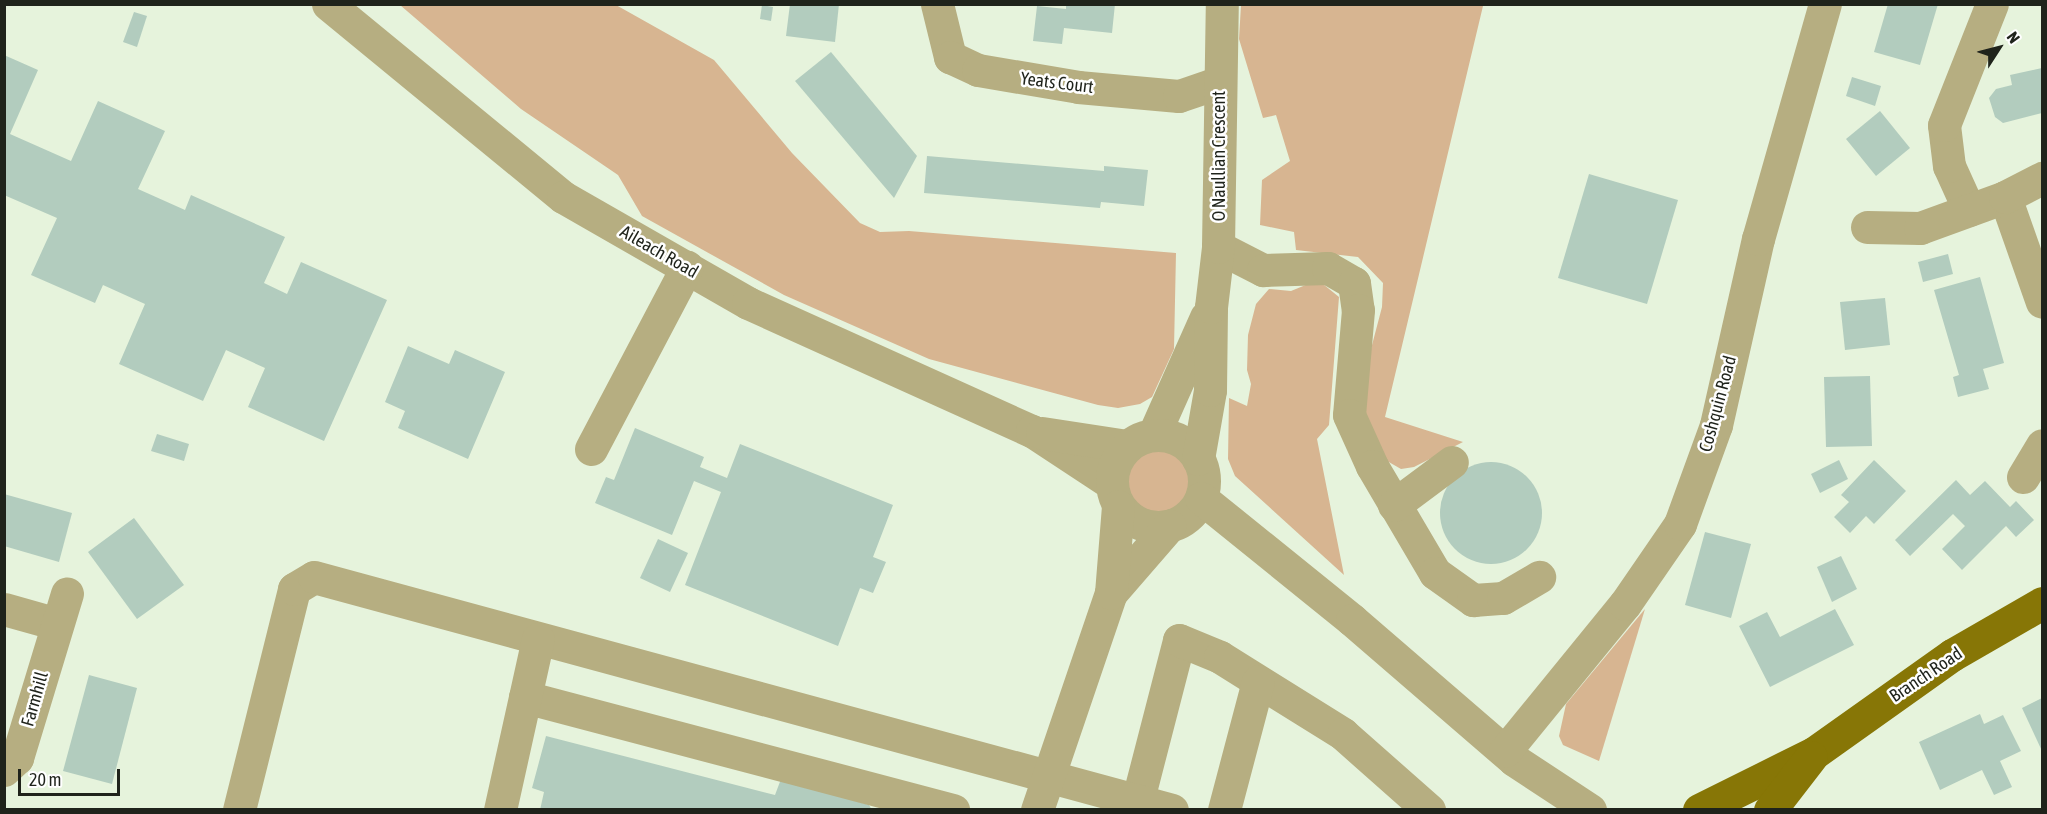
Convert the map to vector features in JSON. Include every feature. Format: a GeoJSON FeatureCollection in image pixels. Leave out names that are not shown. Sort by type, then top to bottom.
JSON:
{"type":"FeatureCollection","features":[{"type":"Feature","properties":{"kind":"main road","name":"Branch Road"},"geometry":{"type":"LineString","coordinates":[[1699,810],[1731,790],[1814,753],[1952,655],[2043,603]]}},
{"type":"Feature","properties":{"kind":"main road","name":"Branch Road"},"geometry":{"type":"LineString","coordinates":[[1770,810],[1814,753]]}},
{"type":"Feature","properties":{"kind":"street","name":"Aileach Road"},"geometry":{"type":"LineString","coordinates":[[328,4],[563,197],[748,303],[1032,431],[1115,495]]}},
{"type":"Feature","properties":{"kind":"street","name":"Yeats Court"},"geometry":{"type":"LineString","coordinates":[[937,4],[950,57],[978,70],[1078,87],[1179,96],[1220,82]]}},
{"type":"Feature","properties":{"kind":"street","name":"O Naullian Crescent"},"geometry":{"type":"LineString","coordinates":[[1198,459],[1210,390],[1211,307],[1218,246],[1222,4]]}},
{"type":"Feature","properties":{"kind":"street","name":"Coshquin Road"},"geometry":{"type":"LineString","coordinates":[[1509,756],[1625,604],[1680,524],[1716,425],[1758,239],[1826,4]]}},
{"type":"Feature","properties":{"kind":"street"},"geometry":{"type":"LineString","coordinates":[[1969,210],[1949,166],[1944,124],[1992,4]]}},
{"type":"Feature","properties":{"kind":"street"},"geometry":{"type":"LineString","coordinates":[[1867,227],[1920,228],[2005,197],[2043,178]]}},
{"type":"Feature","properties":{"kind":"street"},"geometry":{"type":"LineString","coordinates":[[2005,197],[2043,302]]}},
{"type":"Feature","properties":{"kind":"street"},"geometry":{"type":"LineString","coordinates":[[1218,246],[1263,270],[1328,268],[1354,283],[1358,309],[1349,415],[1394,505],[1435,573],[1473,600],[1503,598],[1539,577]]}},
{"type":"Feature","properties":{"kind":"street"},"geometry":{"type":"LineString","coordinates":[[591,450],[687,267]]}},
{"type":"Feature","properties":{"kind":"street","name":"O Naullian Crescent"},"geometry":{"type":"LineString","coordinates":[[1140,440],[1211,307]]}},
{"type":"Feature","properties":{"kind":"street","name":"Aileach Road"},"geometry":{"type":"LineString","coordinates":[[1032,431],[1140,440]]}},
{"type":"Feature","properties":{"kind":"street"},"geometry":{"type":"LineString","coordinates":[[1037,810],[1046,776],[1111,593],[1115,463],[1140,440],[1179,440],[1198,459],[1203,471],[1201,498],[1188,516],[1169,526],[1111,593]]}},
{"type":"Feature","properties":{"kind":"street"},"geometry":{"type":"LineString","coordinates":[[2024,477],[2043,445]]}},
{"type":"Feature","properties":{"kind":"street"},"geometry":{"type":"LineString","coordinates":[[1394,505],[1452,462]]}},
{"type":"Feature","properties":{"kind":"street"},"geometry":{"type":"LineString","coordinates":[[1115,495],[1140,524],[1169,526]]}},
{"type":"Feature","properties":{"kind":"street"},"geometry":{"type":"LineString","coordinates":[[1201,498],[1352,620],[1509,756],[1590,810]]}},
{"type":"Feature","properties":{"kind":"street"},"geometry":{"type":"LineString","coordinates":[[239,810],[294,589],[314,577],[1172,810]]}},
{"type":"Feature","properties":{"kind":"street","name":"Farmhill"},"geometry":{"type":"LineString","coordinates":[[4,770],[17,758],[67,593]]}},
{"type":"Feature","properties":{"kind":"street"},"geometry":{"type":"LineString","coordinates":[[4,609],[57,624]]}},
{"type":"Feature","properties":{"kind":"street"},"geometry":{"type":"LineString","coordinates":[[500,810],[538,639]]}},
{"type":"Feature","properties":{"kind":"street"},"geometry":{"type":"LineString","coordinates":[[1138,799],[1179,640],[1220,657],[1343,734],[1429,810]]}},
{"type":"Feature","properties":{"kind":"street"},"geometry":{"type":"LineString","coordinates":[[1224,810],[1258,681]]}},
{"type":"Feature","properties":{"kind":"street"},"geometry":{"type":"LineString","coordinates":[[525,697],[952,810]]}},
{"type":"Feature","properties":{"kind":"street"},"geometry":{"type":"LineString","coordinates":[[1509,756],[1548,810]]}},
{"type":"Feature","properties":{"kind":"shaded area"},"geometry":{"type":"Polygon","coordinates":[[[1478,4],[1483,6],[1385,417],[1463,442],[1414,467],[1401,469],[1387,461],[1366,416],[1361,387],[1382,307],[1383,283],[1358,257],[1296,250],[1294,232],[1260,225],[1262,180],[1290,161],[1276,115],[1263,118],[1239,39],[1241,5],[1478,4]]]}},
{"type":"Feature","properties":{"kind":"shaded area"},"geometry":{"type":"Polygon","coordinates":[[[400,5],[616,5],[714,60],[792,153],[860,223],[880,232],[909,231],[1176,253],[1174,349],[1152,397],[1140,404],[1118,408],[1098,405],[929,359],[784,295],[642,216],[618,175],[521,109],[400,5]]]}},
{"type":"Feature","properties":{"kind":"shaded area"},"geometry":{"type":"Polygon","coordinates":[[[1318,280],[1339,297],[1329,425],[1317,439],[1344,575],[1235,476],[1228,459],[1229,398],[1247,406],[1251,384],[1247,370],[1248,335],[1256,304],[1269,289],[1291,291],[1318,280]]]}},
{"type":"Feature","properties":{"kind":"shaded area"},"geometry":{"type":"Polygon","coordinates":[[[1158,449],[1170,452],[1181,459],[1188,470],[1191,482],[1188,494],[1181,505],[1170,512],[1158,515],[1146,512],[1135,505],[1128,494],[1125,482],[1128,470],[1135,459],[1146,452],[1158,449]]]}},
{"type":"Feature","properties":{"kind":"shaded area"},"geometry":{"type":"Polygon","coordinates":[[[1645,609],[1599,761],[1563,745],[1559,736],[1566,704],[1645,609]]]}},
{"type":"Feature","properties":{"kind":"building"},"geometry":{"type":"Polygon","coordinates":[[[790,4],[839,4],[835,42],[786,36],[790,4]]]}},
{"type":"Feature","properties":{"kind":"building"},"geometry":{"type":"Polygon","coordinates":[[[1066,4],[1115,4],[1112,33],[1064,28],[1062,44],[1033,41],[1037,6],[1066,9],[1066,4]]]}},
{"type":"Feature","properties":{"kind":"building"},"geometry":{"type":"Polygon","coordinates":[[[1888,4],[1938,4],[1920,65],[1874,52],[1888,4]]]}},
{"type":"Feature","properties":{"kind":"building"},"geometry":{"type":"Polygon","coordinates":[[[762,5],[773,7],[771,21],[760,19],[762,5]]]}},
{"type":"Feature","properties":{"kind":"building"},"geometry":{"type":"Polygon","coordinates":[[[134,12],[147,16],[137,47],[123,42],[134,12]]]}},
{"type":"Feature","properties":{"kind":"building"},"geometry":{"type":"Polygon","coordinates":[[[831,52],[917,156],[894,198],[795,81],[831,52]]]}},
{"type":"Feature","properties":{"kind":"building"},"geometry":{"type":"Polygon","coordinates":[[[4,55],[38,70],[10,134],[71,161],[98,101],[165,131],[138,189],[185,210],[191,195],[285,237],[264,283],[287,294],[301,262],[387,300],[324,441],[248,407],[265,368],[226,350],[203,401],[119,364],[145,304],[103,285],[95,303],[31,275],[57,218],[4,195],[4,55]]]}},
{"type":"Feature","properties":{"kind":"building"},"geometry":{"type":"Polygon","coordinates":[[[2042,68],[2042,113],[2003,123],[1995,117],[1989,98],[1996,89],[2012,85],[2010,75],[2042,68]]]}},
{"type":"Feature","properties":{"kind":"building"},"geometry":{"type":"Polygon","coordinates":[[[1852,77],[1881,86],[1875,106],[1846,96],[1852,77]]]}},
{"type":"Feature","properties":{"kind":"building"},"geometry":{"type":"Polygon","coordinates":[[[1880,111],[1910,148],[1876,176],[1846,139],[1880,111]]]}},
{"type":"Feature","properties":{"kind":"building"},"geometry":{"type":"Polygon","coordinates":[[[927,156],[1104,171],[1104,166],[1148,170],[1144,206],[1101,202],[1100,208],[924,193],[927,156]]]}},
{"type":"Feature","properties":{"kind":"building"},"geometry":{"type":"Polygon","coordinates":[[[1589,174],[1678,200],[1647,304],[1558,278],[1589,174]]]}},
{"type":"Feature","properties":{"kind":"building"},"geometry":{"type":"Polygon","coordinates":[[[1948,254],[1953,274],[1923,282],[1918,262],[1948,254]]]}},
{"type":"Feature","properties":{"kind":"building"},"geometry":{"type":"Polygon","coordinates":[[[1980,277],[2004,363],[1983,369],[1989,389],[1958,397],[1953,377],[1959,375],[1934,290],[1980,277]]]}},
{"type":"Feature","properties":{"kind":"building"},"geometry":{"type":"Polygon","coordinates":[[[1885,298],[1890,345],[1845,350],[1840,302],[1885,298]]]}},
{"type":"Feature","properties":{"kind":"building"},"geometry":{"type":"Polygon","coordinates":[[[408,346],[449,364],[455,350],[505,372],[468,459],[398,428],[405,411],[385,402],[408,346]]]}},
{"type":"Feature","properties":{"kind":"building"},"geometry":{"type":"Polygon","coordinates":[[[1870,376],[1872,446],[1826,447],[1824,377],[1870,376]]]}},
{"type":"Feature","properties":{"kind":"building"},"geometry":{"type":"Polygon","coordinates":[[[635,428],[704,457],[700,467],[727,478],[740,444],[893,505],[873,557],[886,562],[873,593],[860,588],[838,646],[685,585],[721,492],[694,481],[672,535],[595,503],[606,477],[614,480],[635,428]]]}},
{"type":"Feature","properties":{"kind":"building"},"geometry":{"type":"Polygon","coordinates":[[[157,434],[189,444],[184,461],[151,451],[157,434]]]}},
{"type":"Feature","properties":{"kind":"building"},"geometry":{"type":"Polygon","coordinates":[[[1839,460],[1848,479],[1820,493],[1811,474],[1839,460]]]}},
{"type":"Feature","properties":{"kind":"building"},"geometry":{"type":"Polygon","coordinates":[[[1874,460],[1906,491],[1874,524],[1866,516],[1850,533],[1834,517],[1849,502],[1841,495],[1874,460]]]}},
{"type":"Feature","properties":{"kind":"building"},"geometry":{"type":"Polygon","coordinates":[[[1491,462],[1511,465],[1520,470],[1534,484],[1539,493],[1542,513],[1539,533],[1534,542],[1520,556],[1511,561],[1491,564],[1471,561],[1462,556],[1448,542],[1443,533],[1440,513],[1443,493],[1448,484],[1462,470],[1471,465],[1491,462]]]}},
{"type":"Feature","properties":{"kind":"building"},"geometry":{"type":"Polygon","coordinates":[[[1956,480],[1970,495],[1985,481],[2010,507],[2016,501],[2034,520],[2016,537],[2006,526],[1962,570],[1942,549],[1965,526],[1953,514],[1910,556],[1895,540],[1956,480]]]}},
{"type":"Feature","properties":{"kind":"building"},"geometry":{"type":"Polygon","coordinates":[[[4,494],[72,513],[59,562],[4,546],[4,494]]]}},
{"type":"Feature","properties":{"kind":"building"},"geometry":{"type":"Polygon","coordinates":[[[134,518],[184,585],[137,619],[88,552],[134,518]]]}},
{"type":"Feature","properties":{"kind":"building"},"geometry":{"type":"Polygon","coordinates":[[[1705,532],[1751,544],[1731,618],[1685,605],[1705,532]]]}},
{"type":"Feature","properties":{"kind":"building"},"geometry":{"type":"Polygon","coordinates":[[[658,539],[688,553],[670,592],[640,578],[658,539]]]}},
{"type":"Feature","properties":{"kind":"building"},"geometry":{"type":"Polygon","coordinates":[[[1841,556],[1857,589],[1832,602],[1817,567],[1841,556]]]}},
{"type":"Feature","properties":{"kind":"building"},"geometry":{"type":"Polygon","coordinates":[[[1835,609],[1854,645],[1770,687],[1739,626],[1767,612],[1780,637],[1835,609]]]}},
{"type":"Feature","properties":{"kind":"building"},"geometry":{"type":"Polygon","coordinates":[[[89,675],[137,688],[112,784],[63,771],[89,675]]]}},
{"type":"Feature","properties":{"kind":"building"},"geometry":{"type":"Polygon","coordinates":[[[2042,698],[2042,751],[2022,708],[2042,698]]]}},
{"type":"Feature","properties":{"kind":"building"},"geometry":{"type":"Polygon","coordinates":[[[1980,714],[1984,724],[2003,715],[2021,751],[2000,761],[2012,787],[1994,795],[1982,770],[1940,790],[1919,742],[1980,714]]]}},
{"type":"Feature","properties":{"kind":"building"},"geometry":{"type":"Polygon","coordinates":[[[546,736],[775,795],[781,779],[869,805],[872,810],[540,810],[544,792],[532,788],[546,736]]]}}]}
